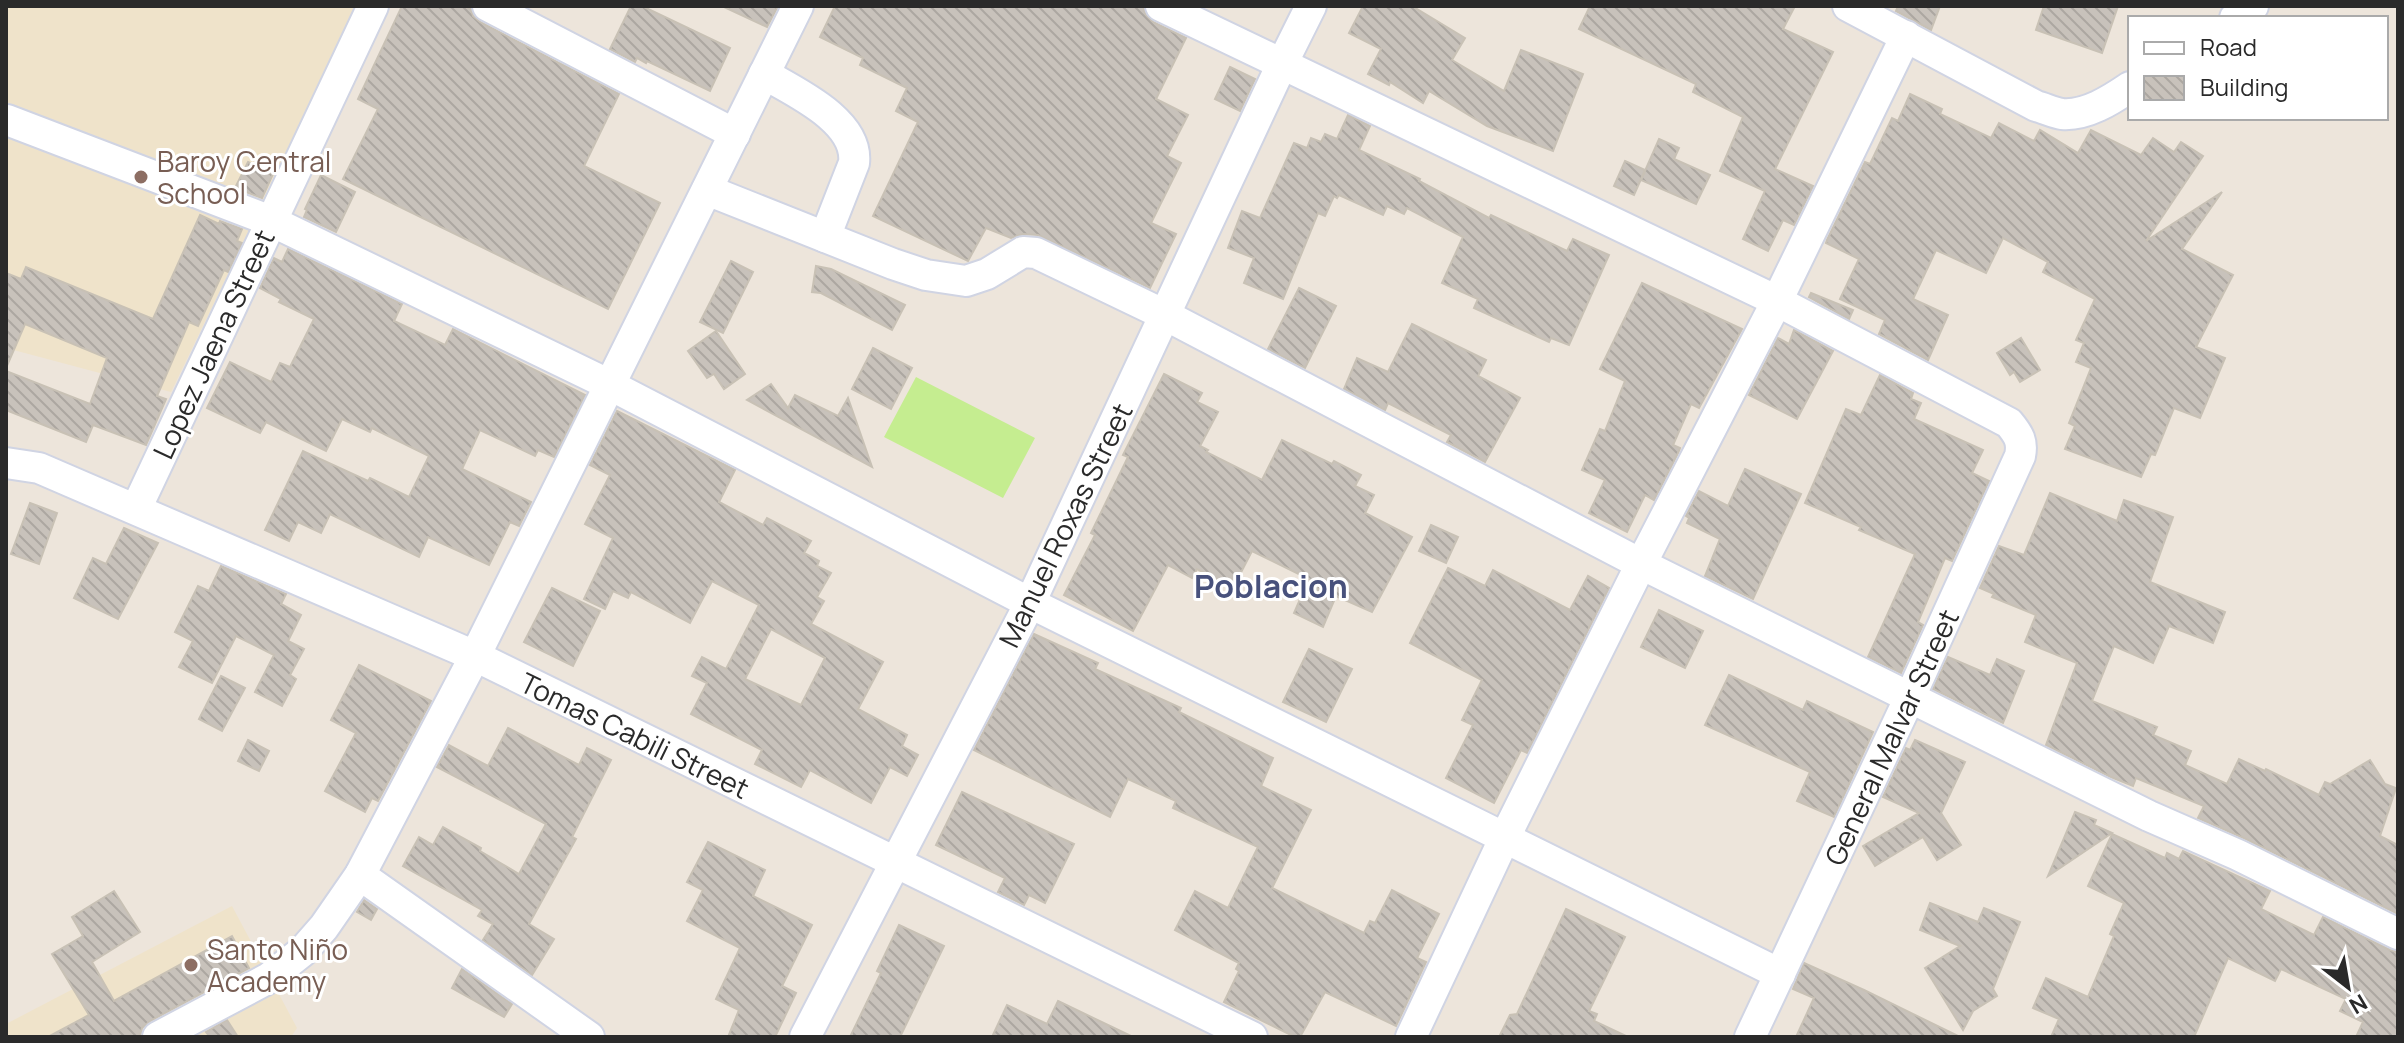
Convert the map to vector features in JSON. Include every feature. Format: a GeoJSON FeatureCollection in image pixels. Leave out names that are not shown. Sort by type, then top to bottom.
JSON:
{"type":"FeatureCollection","features":[{"type":"Feature","properties":{"kind":"street","name":"Lopez Jaena Street"},"geometry":{"type":"LineString","coordinates":[[136,509],[373,6]]}},
{"type":"Feature","properties":{"kind":"street"},"geometry":{"type":"LineString","coordinates":[[488,6],[735,134]]}},
{"type":"Feature","properties":{"kind":"street"},"geometry":{"type":"LineString","coordinates":[[158,1037],[269,978],[303,951],[360,875],[475,656],[798,6]]}},
{"type":"Feature","properties":{"kind":"street"},"geometry":{"type":"LineString","coordinates":[[1161,6],[1777,301]]}},
{"type":"Feature","properties":{"kind":"street","name":"Manuel Roxas Street"},"geometry":{"type":"LineString","coordinates":[[805,1037],[1030,603],[1311,6]]}},
{"type":"Feature","properties":{"kind":"street"},"geometry":{"type":"LineString","coordinates":[[1848,6],[2036,106],[2062,114],[2106,103],[2128,88]]}},
{"type":"Feature","properties":{"kind":"street"},"geometry":{"type":"LineString","coordinates":[[1411,1037],[1505,837],[1777,301],[1906,36]]}},
{"type":"Feature","properties":{"kind":"street"},"geometry":{"type":"LineString","coordinates":[[764,74],[815,104],[841,127],[855,153],[854,163],[825,237]]}},
{"type":"Feature","properties":{"kind":"street"},"geometry":{"type":"LineString","coordinates":[[7,120],[271,221],[610,385],[1030,603],[1780,974]]}},
{"type":"Feature","properties":{"kind":"street"},"geometry":{"type":"LineString","coordinates":[[707,190],[926,275],[966,281],[987,274],[1023,252],[1036,253],[1165,315],[1641,564],[2149,816],[2238,855],[2398,934]]}},
{"type":"Feature","properties":{"kind":"street","name":"General Malvar Street"},"geometry":{"type":"LineString","coordinates":[[1750,1037],[1910,697],[2022,448],[2019,435],[2009,423],[1777,301]]}},
{"type":"Feature","properties":{"kind":"street","name":"Tomas Cabili Street"},"geometry":{"type":"LineString","coordinates":[[6,463],[39,468],[475,656],[1252,1037]]}},
{"type":"Feature","properties":{"kind":"street"},"geometry":{"type":"LineString","coordinates":[[360,875],[589,1037]]}},
{"type":"Feature","properties":{"kind":"shaded area","name":"Baroy Central School"},"geometry":{"type":"Polygon","coordinates":[[[6,6],[358,6],[171,392],[6,348],[6,6]]]}},
{"type":"Feature","properties":{"kind":"shaded area","name":"Santo Niño Academy"},"geometry":{"type":"Polygon","coordinates":[[[232,906],[297,1028],[291,1037],[6,1037],[6,1024],[232,906]]]}},
{"type":"Feature","properties":{"kind":"green space"},"geometry":{"type":"Polygon","coordinates":[[[916,377],[1035,438],[1003,498],[884,437],[916,377]]]}},
{"type":"Feature","properties":{"kind":"building"},"geometry":{"type":"Polygon","coordinates":[[[402,6],[464,6],[471,9],[480,22],[619,94],[584,166],[660,203],[608,309],[343,179],[378,109],[358,99],[402,6]]]}},
{"type":"Feature","properties":{"kind":"building"},"geometry":{"type":"Polygon","coordinates":[[[631,6],[642,6],[730,48],[710,91],[647,61],[637,58],[635,62],[610,49],[631,6]]]}},
{"type":"Feature","properties":{"kind":"building"},"geometry":{"type":"Polygon","coordinates":[[[722,6],[778,6],[767,27],[722,6]]]}},
{"type":"Feature","properties":{"kind":"building"},"geometry":{"type":"Polygon","coordinates":[[[835,6],[1143,6],[1153,22],[1186,38],[1156,99],[1188,115],[1167,156],[1181,163],[1151,223],[1176,234],[1150,288],[1038,235],[1023,234],[1011,238],[986,228],[968,261],[873,216],[918,122],[896,111],[907,88],[860,65],[863,58],[820,37],[835,6]]]}},
{"type":"Feature","properties":{"kind":"building"},"geometry":{"type":"Polygon","coordinates":[[[1363,6],[1412,6],[1465,38],[1452,60],[1504,91],[1521,50],[1583,74],[1553,151],[1487,126],[1429,91],[1423,103],[1390,82],[1389,85],[1368,74],[1381,49],[1349,33],[1363,6]]]}},
{"type":"Feature","properties":{"kind":"building"},"geometry":{"type":"Polygon","coordinates":[[[1590,6],[1795,6],[1783,29],[1833,52],[1775,169],[1813,186],[1794,225],[1783,220],[1768,251],[1743,239],[1765,191],[1720,171],[1743,117],[1693,92],[1696,84],[1579,29],[1590,6]]]}},
{"type":"Feature","properties":{"kind":"building"},"geometry":{"type":"Polygon","coordinates":[[[1898,6],[1940,6],[1931,30],[1896,11],[1898,6]]]}},
{"type":"Feature","properties":{"kind":"building"},"geometry":{"type":"Polygon","coordinates":[[[2044,6],[2118,6],[2102,53],[2036,30],[2044,6]]]}},
{"type":"Feature","properties":{"kind":"building"},"geometry":{"type":"Polygon","coordinates":[[[1230,67],[1255,79],[1240,111],[1215,99],[1230,67]]]}},
{"type":"Feature","properties":{"kind":"building"},"geometry":{"type":"Polygon","coordinates":[[[1910,94],[1942,109],[1940,114],[1991,138],[1999,123],[2034,141],[2040,130],[2078,153],[2091,130],[2141,155],[2153,138],[2174,152],[2181,142],[2203,156],[2146,241],[2222,192],[2182,249],[2233,275],[2196,347],[2225,358],[2200,418],[2174,408],[2155,455],[2151,454],[2141,477],[2065,449],[2075,426],[2069,423],[2091,368],[2076,362],[2084,343],[2076,340],[2095,299],[2043,272],[2048,262],[2003,238],[1986,273],[1936,250],[1913,299],[1948,315],[1928,360],[1879,334],[1885,320],[1840,299],[1859,259],[1826,243],[1827,240],[1865,162],[1870,164],[1892,118],[1898,121],[1910,94]]]}},
{"type":"Feature","properties":{"kind":"building"},"geometry":{"type":"Polygon","coordinates":[[[1348,115],[1370,126],[1359,150],[1420,179],[1489,218],[1491,215],[1567,251],[1573,239],[1609,255],[1569,345],[1551,338],[1549,342],[1474,308],[1478,299],[1442,283],[1463,237],[1407,208],[1404,214],[1387,206],[1383,215],[1339,195],[1337,198],[1334,196],[1325,216],[1318,213],[1283,299],[1244,283],[1254,258],[1228,248],[1242,211],[1260,218],[1294,143],[1307,148],[1311,138],[1321,142],[1325,134],[1337,139],[1348,115]]]}},
{"type":"Feature","properties":{"kind":"building"},"geometry":{"type":"Polygon","coordinates":[[[1659,139],[1679,148],[1674,159],[1710,175],[1696,204],[1641,180],[1659,139]]]}},
{"type":"Feature","properties":{"kind":"building"},"geometry":{"type":"Polygon","coordinates":[[[1625,161],[1645,170],[1634,195],[1614,186],[1625,161]]]}},
{"type":"Feature","properties":{"kind":"building"},"geometry":{"type":"Polygon","coordinates":[[[248,162],[273,174],[262,198],[235,188],[248,162]]]}},
{"type":"Feature","properties":{"kind":"building"},"geometry":{"type":"Polygon","coordinates":[[[321,175],[355,192],[336,232],[304,217],[321,175]]]}},
{"type":"Feature","properties":{"kind":"building"},"geometry":{"type":"Polygon","coordinates":[[[200,215],[219,224],[220,221],[242,229],[237,241],[242,243],[228,272],[224,270],[198,326],[189,322],[157,396],[166,399],[146,445],[93,425],[86,442],[6,410],[6,371],[90,404],[107,358],[25,324],[6,368],[6,273],[21,279],[26,267],[153,319],[200,215]]]}},
{"type":"Feature","properties":{"kind":"building"},"geometry":{"type":"Polygon","coordinates":[[[288,249],[402,304],[394,321],[445,345],[453,329],[585,395],[554,457],[538,450],[535,456],[480,430],[462,469],[531,502],[519,526],[510,522],[489,565],[428,537],[419,557],[330,514],[321,533],[298,522],[289,541],[265,530],[303,451],[409,497],[429,456],[372,428],[370,432],[342,419],[326,451],[266,422],[260,433],[207,408],[230,362],[271,382],[280,363],[290,367],[314,319],[279,302],[281,299],[260,288],[274,258],[282,262],[288,249]]]}},
{"type":"Feature","properties":{"kind":"building"},"geometry":{"type":"Polygon","coordinates":[[[731,261],[753,272],[723,333],[700,322],[731,261]]]}},
{"type":"Feature","properties":{"kind":"building"},"geometry":{"type":"Polygon","coordinates":[[[816,266],[831,269],[905,305],[892,330],[821,293],[812,292],[816,266]]]}},
{"type":"Feature","properties":{"kind":"building"},"geometry":{"type":"Polygon","coordinates":[[[1642,283],[1742,329],[1699,408],[1691,404],[1673,445],[1680,448],[1654,500],[1645,495],[1627,532],[1589,513],[1605,480],[1582,470],[1600,429],[1605,431],[1625,381],[1600,369],[1642,283]]]}},
{"type":"Feature","properties":{"kind":"building"},"geometry":{"type":"Polygon","coordinates":[[[1299,288],[1336,306],[1305,368],[1268,349],[1299,288]]]}},
{"type":"Feature","properties":{"kind":"building"},"geometry":{"type":"Polygon","coordinates":[[[1811,293],[1853,310],[1849,319],[1809,297],[1811,293]]]}},
{"type":"Feature","properties":{"kind":"building"},"geometry":{"type":"Polygon","coordinates":[[[1412,324],[1486,360],[1478,376],[1520,398],[1485,462],[1447,442],[1451,435],[1388,403],[1385,410],[1344,389],[1357,358],[1388,372],[1412,324]]]}},
{"type":"Feature","properties":{"kind":"building"},"geometry":{"type":"Polygon","coordinates":[[[1794,330],[1833,351],[1797,419],[1749,395],[1778,338],[1789,344],[1794,330]]]}},
{"type":"Feature","properties":{"kind":"building"},"geometry":{"type":"Polygon","coordinates":[[[716,331],[745,374],[724,389],[714,374],[707,378],[688,351],[716,331]]]}},
{"type":"Feature","properties":{"kind":"building"},"geometry":{"type":"Polygon","coordinates":[[[2021,338],[2040,370],[2020,382],[2014,372],[2010,375],[1997,353],[2021,338]]]}},
{"type":"Feature","properties":{"kind":"building"},"geometry":{"type":"Polygon","coordinates":[[[873,348],[912,368],[891,409],[852,389],[873,348]]]}},
{"type":"Feature","properties":{"kind":"building"},"geometry":{"type":"Polygon","coordinates":[[[1164,374],[1202,393],[1197,402],[1218,412],[1200,446],[1208,450],[1206,452],[1262,480],[1282,440],[1361,475],[1355,486],[1374,495],[1365,513],[1412,537],[1372,612],[1336,596],[1323,627],[1294,613],[1309,579],[1252,551],[1233,588],[1197,569],[1192,578],[1168,565],[1133,631],[1064,595],[1095,535],[1091,533],[1128,457],[1123,455],[1164,374]]]}},
{"type":"Feature","properties":{"kind":"building"},"geometry":{"type":"Polygon","coordinates":[[[1880,375],[1913,393],[1911,399],[1921,403],[1914,419],[1983,450],[1972,473],[1989,481],[1952,561],[1945,558],[1918,622],[1923,625],[1901,673],[1868,657],[1915,554],[1805,503],[1846,409],[1861,415],[1880,375]]]}},
{"type":"Feature","properties":{"kind":"building"},"geometry":{"type":"Polygon","coordinates":[[[771,384],[788,408],[795,395],[838,416],[848,398],[872,467],[747,400],[771,384]]]}},
{"type":"Feature","properties":{"kind":"building"},"geometry":{"type":"Polygon","coordinates":[[[617,411],[735,470],[719,502],[763,525],[767,518],[811,541],[804,553],[819,561],[817,566],[831,573],[817,597],[824,601],[811,624],[883,662],[858,709],[907,735],[902,746],[918,755],[907,776],[890,767],[871,803],[810,770],[801,787],[755,764],[762,750],[691,714],[707,683],[692,676],[702,657],[726,669],[759,605],[712,581],[690,623],[631,592],[628,598],[613,591],[605,609],[584,599],[613,538],[585,524],[610,475],[590,465],[617,411]],[[771,629],[745,679],[801,705],[825,658],[771,629]]]}},
{"type":"Feature","properties":{"kind":"building"},"geometry":{"type":"Polygon","coordinates":[[[1745,469],[1801,494],[1753,599],[1705,576],[1720,539],[1687,523],[1689,518],[1686,516],[1699,491],[1728,506],[1745,469]]]}},
{"type":"Feature","properties":{"kind":"building"},"geometry":{"type":"Polygon","coordinates":[[[2050,493],[2117,521],[2124,500],[2173,517],[2150,582],[2225,612],[2213,643],[2169,626],[2153,663],[2114,646],[2092,701],[2157,727],[2153,735],[2191,751],[2185,765],[2227,784],[2239,759],[2319,795],[2325,782],[2330,784],[2370,760],[2385,784],[2396,788],[2380,836],[2398,845],[2398,914],[2198,818],[2204,806],[2136,778],[2133,786],[2046,745],[2077,663],[2025,642],[2036,615],[1992,597],[1994,594],[1980,588],[1999,546],[2024,555],[2050,493]]]}},
{"type":"Feature","properties":{"kind":"building"},"geometry":{"type":"Polygon","coordinates":[[[30,503],[57,513],[39,564],[11,554],[30,503]]]}},
{"type":"Feature","properties":{"kind":"building"},"geometry":{"type":"Polygon","coordinates":[[[1431,525],[1458,537],[1446,563],[1419,551],[1431,525]]]}},
{"type":"Feature","properties":{"kind":"building"},"geometry":{"type":"Polygon","coordinates":[[[124,528],[158,543],[118,619],[74,598],[93,558],[106,564],[124,528]]]}},
{"type":"Feature","properties":{"kind":"building"},"geometry":{"type":"Polygon","coordinates":[[[221,566],[286,594],[281,604],[301,615],[288,641],[304,649],[290,675],[296,679],[282,706],[255,692],[274,655],[236,636],[212,683],[179,667],[193,641],[175,632],[198,586],[209,591],[221,566]]]}},
{"type":"Feature","properties":{"kind":"building"},"geometry":{"type":"Polygon","coordinates":[[[1448,568],[1485,586],[1493,570],[1570,610],[1588,576],[1609,588],[1527,753],[1521,750],[1494,803],[1446,778],[1473,725],[1462,720],[1482,680],[1410,643],[1448,568]]]}},
{"type":"Feature","properties":{"kind":"building"},"geometry":{"type":"Polygon","coordinates":[[[552,588],[600,611],[573,666],[524,642],[552,588]]]}},
{"type":"Feature","properties":{"kind":"building"},"geometry":{"type":"Polygon","coordinates":[[[1659,610],[1703,631],[1685,668],[1641,647],[1659,610]]]}},
{"type":"Feature","properties":{"kind":"building"},"geometry":{"type":"Polygon","coordinates":[[[1034,634],[1098,663],[1095,669],[1181,708],[1179,712],[1273,758],[1261,786],[1311,810],[1272,888],[1364,933],[1370,921],[1375,923],[1392,890],[1439,914],[1417,958],[1426,962],[1396,1026],[1325,992],[1300,1037],[1295,1037],[1224,1002],[1239,971],[1236,969],[1239,963],[1175,930],[1195,891],[1228,908],[1258,847],[1173,808],[1176,801],[1128,779],[1110,817],[974,750],[1034,634]]]}},
{"type":"Feature","properties":{"kind":"building"},"geometry":{"type":"Polygon","coordinates":[[[1309,649],[1352,669],[1326,722],[1283,702],[1309,649]]]}},
{"type":"Feature","properties":{"kind":"building"},"geometry":{"type":"Polygon","coordinates":[[[1948,657],[1990,675],[1997,659],[2024,671],[2003,723],[1933,689],[1948,657]]]}},
{"type":"Feature","properties":{"kind":"building"},"geometry":{"type":"Polygon","coordinates":[[[359,665],[431,701],[378,801],[372,798],[365,812],[325,791],[356,733],[331,720],[359,665]]]}},
{"type":"Feature","properties":{"kind":"building"},"geometry":{"type":"Polygon","coordinates":[[[1729,675],[1803,710],[1807,701],[1873,732],[1834,817],[1797,801],[1810,772],[1705,725],[1729,675]]]}},
{"type":"Feature","properties":{"kind":"building"},"geometry":{"type":"Polygon","coordinates":[[[221,676],[245,688],[222,731],[199,719],[221,676]]]}},
{"type":"Feature","properties":{"kind":"building"},"geometry":{"type":"Polygon","coordinates":[[[508,728],[579,765],[587,748],[611,760],[572,837],[576,839],[529,924],[554,939],[532,975],[483,940],[493,924],[478,916],[482,910],[403,866],[419,837],[433,845],[443,827],[519,874],[546,824],[437,767],[449,745],[488,766],[508,728]]]}},
{"type":"Feature","properties":{"kind":"building"},"geometry":{"type":"Polygon","coordinates":[[[248,740],[269,751],[259,771],[238,761],[248,740]]]}},
{"type":"Feature","properties":{"kind":"building"},"geometry":{"type":"Polygon","coordinates":[[[1915,740],[1965,762],[1941,813],[1961,845],[1937,860],[1923,837],[1875,866],[1863,846],[1919,813],[1883,797],[1906,748],[1910,750],[1915,740]]]}},
{"type":"Feature","properties":{"kind":"building"},"geometry":{"type":"Polygon","coordinates":[[[962,792],[1074,844],[1045,903],[1029,895],[1024,905],[998,892],[1005,878],[936,845],[962,792]]]}},
{"type":"Feature","properties":{"kind":"building"},"geometry":{"type":"Polygon","coordinates":[[[2075,812],[2096,820],[2094,825],[2112,833],[2048,876],[2075,812]]]}},
{"type":"Feature","properties":{"kind":"building"},"geometry":{"type":"Polygon","coordinates":[[[2112,834],[2165,858],[2167,853],[2179,859],[2183,851],[2270,891],[2261,909],[2314,935],[2323,917],[2398,952],[2398,1037],[2356,1037],[2363,1022],[2340,1011],[2346,999],[2281,969],[2275,981],[2228,958],[2194,1037],[2051,1037],[2059,1019],[2033,1008],[2046,978],[2088,997],[2114,936],[2110,934],[2124,903],[2088,886],[2112,834]]]}},
{"type":"Feature","properties":{"kind":"building"},"geometry":{"type":"Polygon","coordinates":[[[708,842],[765,870],[753,896],[812,925],[782,986],[796,993],[775,1037],[728,1037],[739,1010],[716,999],[740,948],[687,921],[703,890],[687,882],[708,842]]]}},
{"type":"Feature","properties":{"kind":"building"},"geometry":{"type":"Polygon","coordinates":[[[114,891],[140,932],[92,962],[114,1001],[232,936],[249,968],[150,1021],[142,1028],[140,1037],[48,1037],[89,1015],[52,954],[83,936],[72,917],[114,891]]]}},
{"type":"Feature","properties":{"kind":"building"},"geometry":{"type":"Polygon","coordinates":[[[364,900],[377,909],[371,920],[357,912],[364,900]]]}},
{"type":"Feature","properties":{"kind":"building"},"geometry":{"type":"Polygon","coordinates":[[[1930,903],[1978,922],[1984,908],[2020,922],[1993,989],[1997,996],[1973,1011],[1963,1030],[1925,968],[1960,946],[1920,930],[1930,903]]]}},
{"type":"Feature","properties":{"kind":"building"},"geometry":{"type":"Polygon","coordinates":[[[1566,909],[1625,937],[1589,1011],[1597,1014],[1594,1021],[1628,1037],[1499,1037],[1510,1015],[1517,1014],[1566,909]]]}},
{"type":"Feature","properties":{"kind":"building"},"geometry":{"type":"Polygon","coordinates":[[[899,925],[944,946],[900,1037],[850,1037],[881,973],[877,971],[899,925]]]}},
{"type":"Feature","properties":{"kind":"building"},"geometry":{"type":"Polygon","coordinates":[[[1804,963],[1960,1037],[1796,1037],[1814,998],[1793,989],[1804,963]]]}},
{"type":"Feature","properties":{"kind":"building"},"geometry":{"type":"Polygon","coordinates":[[[462,969],[512,1004],[504,1017],[452,988],[462,969]]]}},
{"type":"Feature","properties":{"kind":"building"},"geometry":{"type":"Polygon","coordinates":[[[1058,1001],[1133,1037],[992,1037],[1007,1005],[1047,1024],[1058,1001]]]}},
{"type":"Feature","properties":{"kind":"building"},"geometry":{"type":"Polygon","coordinates":[[[227,1020],[238,1037],[210,1037],[206,1032],[227,1020]]]}},
{"type":"Feature","properties":{"kind":"place","name":"Baroy Central School"},"geometry":{"type":"Point","coordinates":[141,177]}},
{"type":"Feature","properties":{"kind":"place","name":"Santo Niño Academy"},"geometry":{"type":"Point","coordinates":[191,965]}},
{"type":"Feature","properties":{"kind":"district","name":"Poblacion"},"geometry":{"type":"Point","coordinates":[1271,586]}}]}
